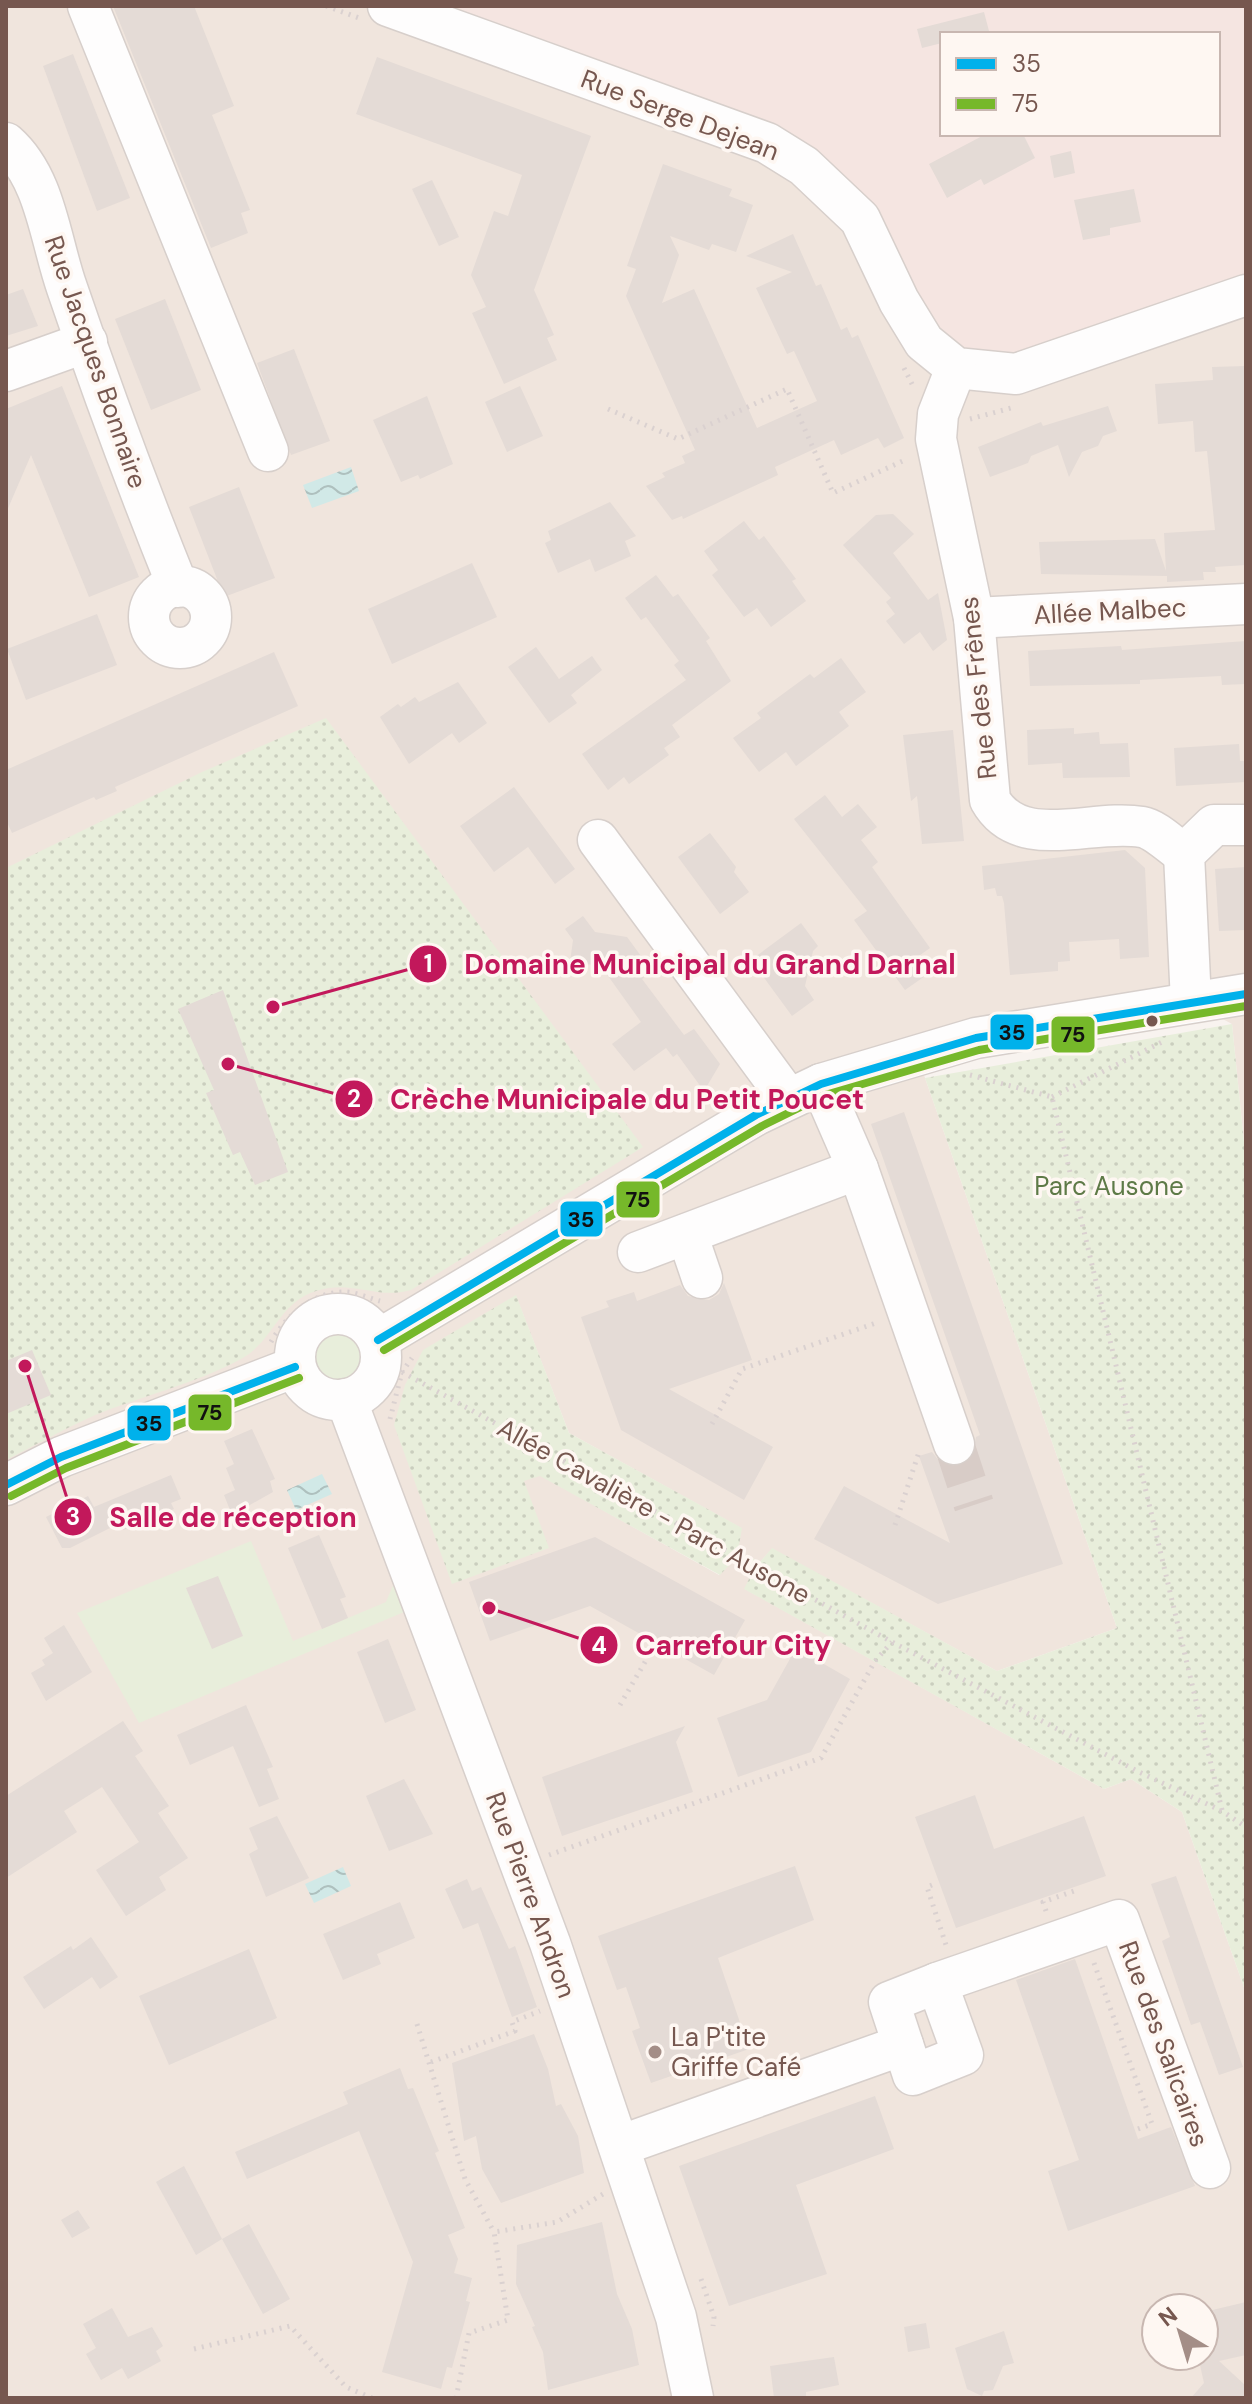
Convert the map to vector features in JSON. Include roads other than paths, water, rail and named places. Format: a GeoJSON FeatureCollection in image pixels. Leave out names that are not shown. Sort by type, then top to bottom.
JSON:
{"type":"FeatureCollection","features":[{"type":"Feature","properties":{"kind":"street"},"geometry":{"type":"LineString","coordinates":[[88,6],[268,451]]}},
{"type":"Feature","properties":{"kind":"street","name":"Rue Serge Dejean"},"geometry":{"type":"LineString","coordinates":[[391,11],[767,143],[804,166],[860,219],[899,301],[924,342],[956,368]]}},
{"type":"Feature","properties":{"kind":"street","name":"Rue Jacques Bonnaire"},"geometry":{"type":"LineString","coordinates":[[6,143],[23,159],[52,230],[66,285],[132,471],[178,587]]}},
{"type":"Feature","properties":{"kind":"street"},"geometry":{"type":"LineString","coordinates":[[956,368],[1016,374],[1246,295]]}},
{"type":"Feature","properties":{"kind":"street"},"geometry":{"type":"LineString","coordinates":[[6,371],[87,342]]}},
{"type":"Feature","properties":{"kind":"street","name":"Rue des Frênes"},"geometry":{"type":"LineString","coordinates":[[956,368],[938,414],[937,442],[974,618],[990,800],[999,816],[1023,829],[1144,827],[1184,854]]}},
{"type":"Feature","properties":{"kind":"street","name":"Allée Malbec"},"geometry":{"type":"LineString","coordinates":[[974,618],[1246,604]]}},
{"type":"Feature","properties":{"kind":"street"},"geometry":{"type":"LineString","coordinates":[[1191,1002],[1184,854],[1214,825],[1246,825]]}},
{"type":"Feature","properties":{"kind":"street"},"geometry":{"type":"LineString","coordinates":[[598,840],[804,1091],[858,1169],[954,1444]]}},
{"type":"Feature","properties":{"kind":"street"},"geometry":{"type":"LineString","coordinates":[[378,1340],[804,1091],[976,1038],[1246,994]]}},
{"type":"Feature","properties":{"kind":"street"},"geometry":{"type":"LineString","coordinates":[[638,1252],[858,1169]]}},
{"type":"Feature","properties":{"kind":"street"},"geometry":{"type":"LineString","coordinates":[[687,1234],[702,1278]]}},
{"type":"Feature","properties":{"kind":"street"},"geometry":{"type":"LineString","coordinates":[[6,1485],[282,1356],[304,1329],[326,1315],[351,1315],[362,1321],[378,1340],[381,1352],[376,1377],[358,1395],[346,1399],[320,1396],[309,1389],[282,1356]]}},
{"type":"Feature","properties":{"kind":"street","name":"Rue Pierre Andron"},"geometry":{"type":"LineString","coordinates":[[346,1399],[569,2000],[676,2317],[693,2398]]}},
{"type":"Feature","properties":{"kind":"street","name":"Rue des Salicaires"},"geometry":{"type":"LineString","coordinates":[[937,1983],[963,2055],[913,2075],[889,2002],[937,1983],[1119,1920],[1210,2168]]}},
{"type":"Feature","properties":{"kind":"street"},"geometry":{"type":"LineString","coordinates":[[624,2161],[903,2045]]}},
{"type":"Feature","properties":{"kind":"water"},"geometry":{"type":"Polygon","coordinates":[[[351,467],[359,491],[312,508],[303,485],[351,467]]]}},
{"type":"Feature","properties":{"kind":"water"},"geometry":{"type":"Polygon","coordinates":[[[322,1474],[332,1494],[296,1510],[287,1490],[322,1474]]]}},
{"type":"Feature","properties":{"kind":"water"},"geometry":{"type":"Polygon","coordinates":[[[343,1867],[351,1886],[314,1903],[305,1884],[343,1867]]]}},
{"type":"Feature","properties":{"kind":"tunnel"},"geometry":{"type":"LineString","coordinates":[[954,1444],[974,1505]]}},
{"type":"Feature","properties":{"kind":"place","name":"Domaine Municipal du Grand Darnal"},"geometry":{"type":"Point","coordinates":[273,1007]}},
{"type":"Feature","properties":{"kind":"place","name":"Crèche Municipale du Petit Poucet"},"geometry":{"type":"Point","coordinates":[228,1064]}},
{"type":"Feature","properties":{"kind":"place","name":"Salle de réception"},"geometry":{"type":"Point","coordinates":[25,1366]}},
{"type":"Feature","properties":{"kind":"place","name":"Carrefour City"},"geometry":{"type":"Point","coordinates":[489,1608]}},
{"type":"Feature","properties":{"kind":"place","name":"La P'tite Griffe Café"},"geometry":{"type":"Point","coordinates":[655,2052]}},
{"type":"Feature","properties":{"kind":"park label","name":"Parc Ausone"},"geometry":{"type":"Point","coordinates":[1109,1186]}}]}
